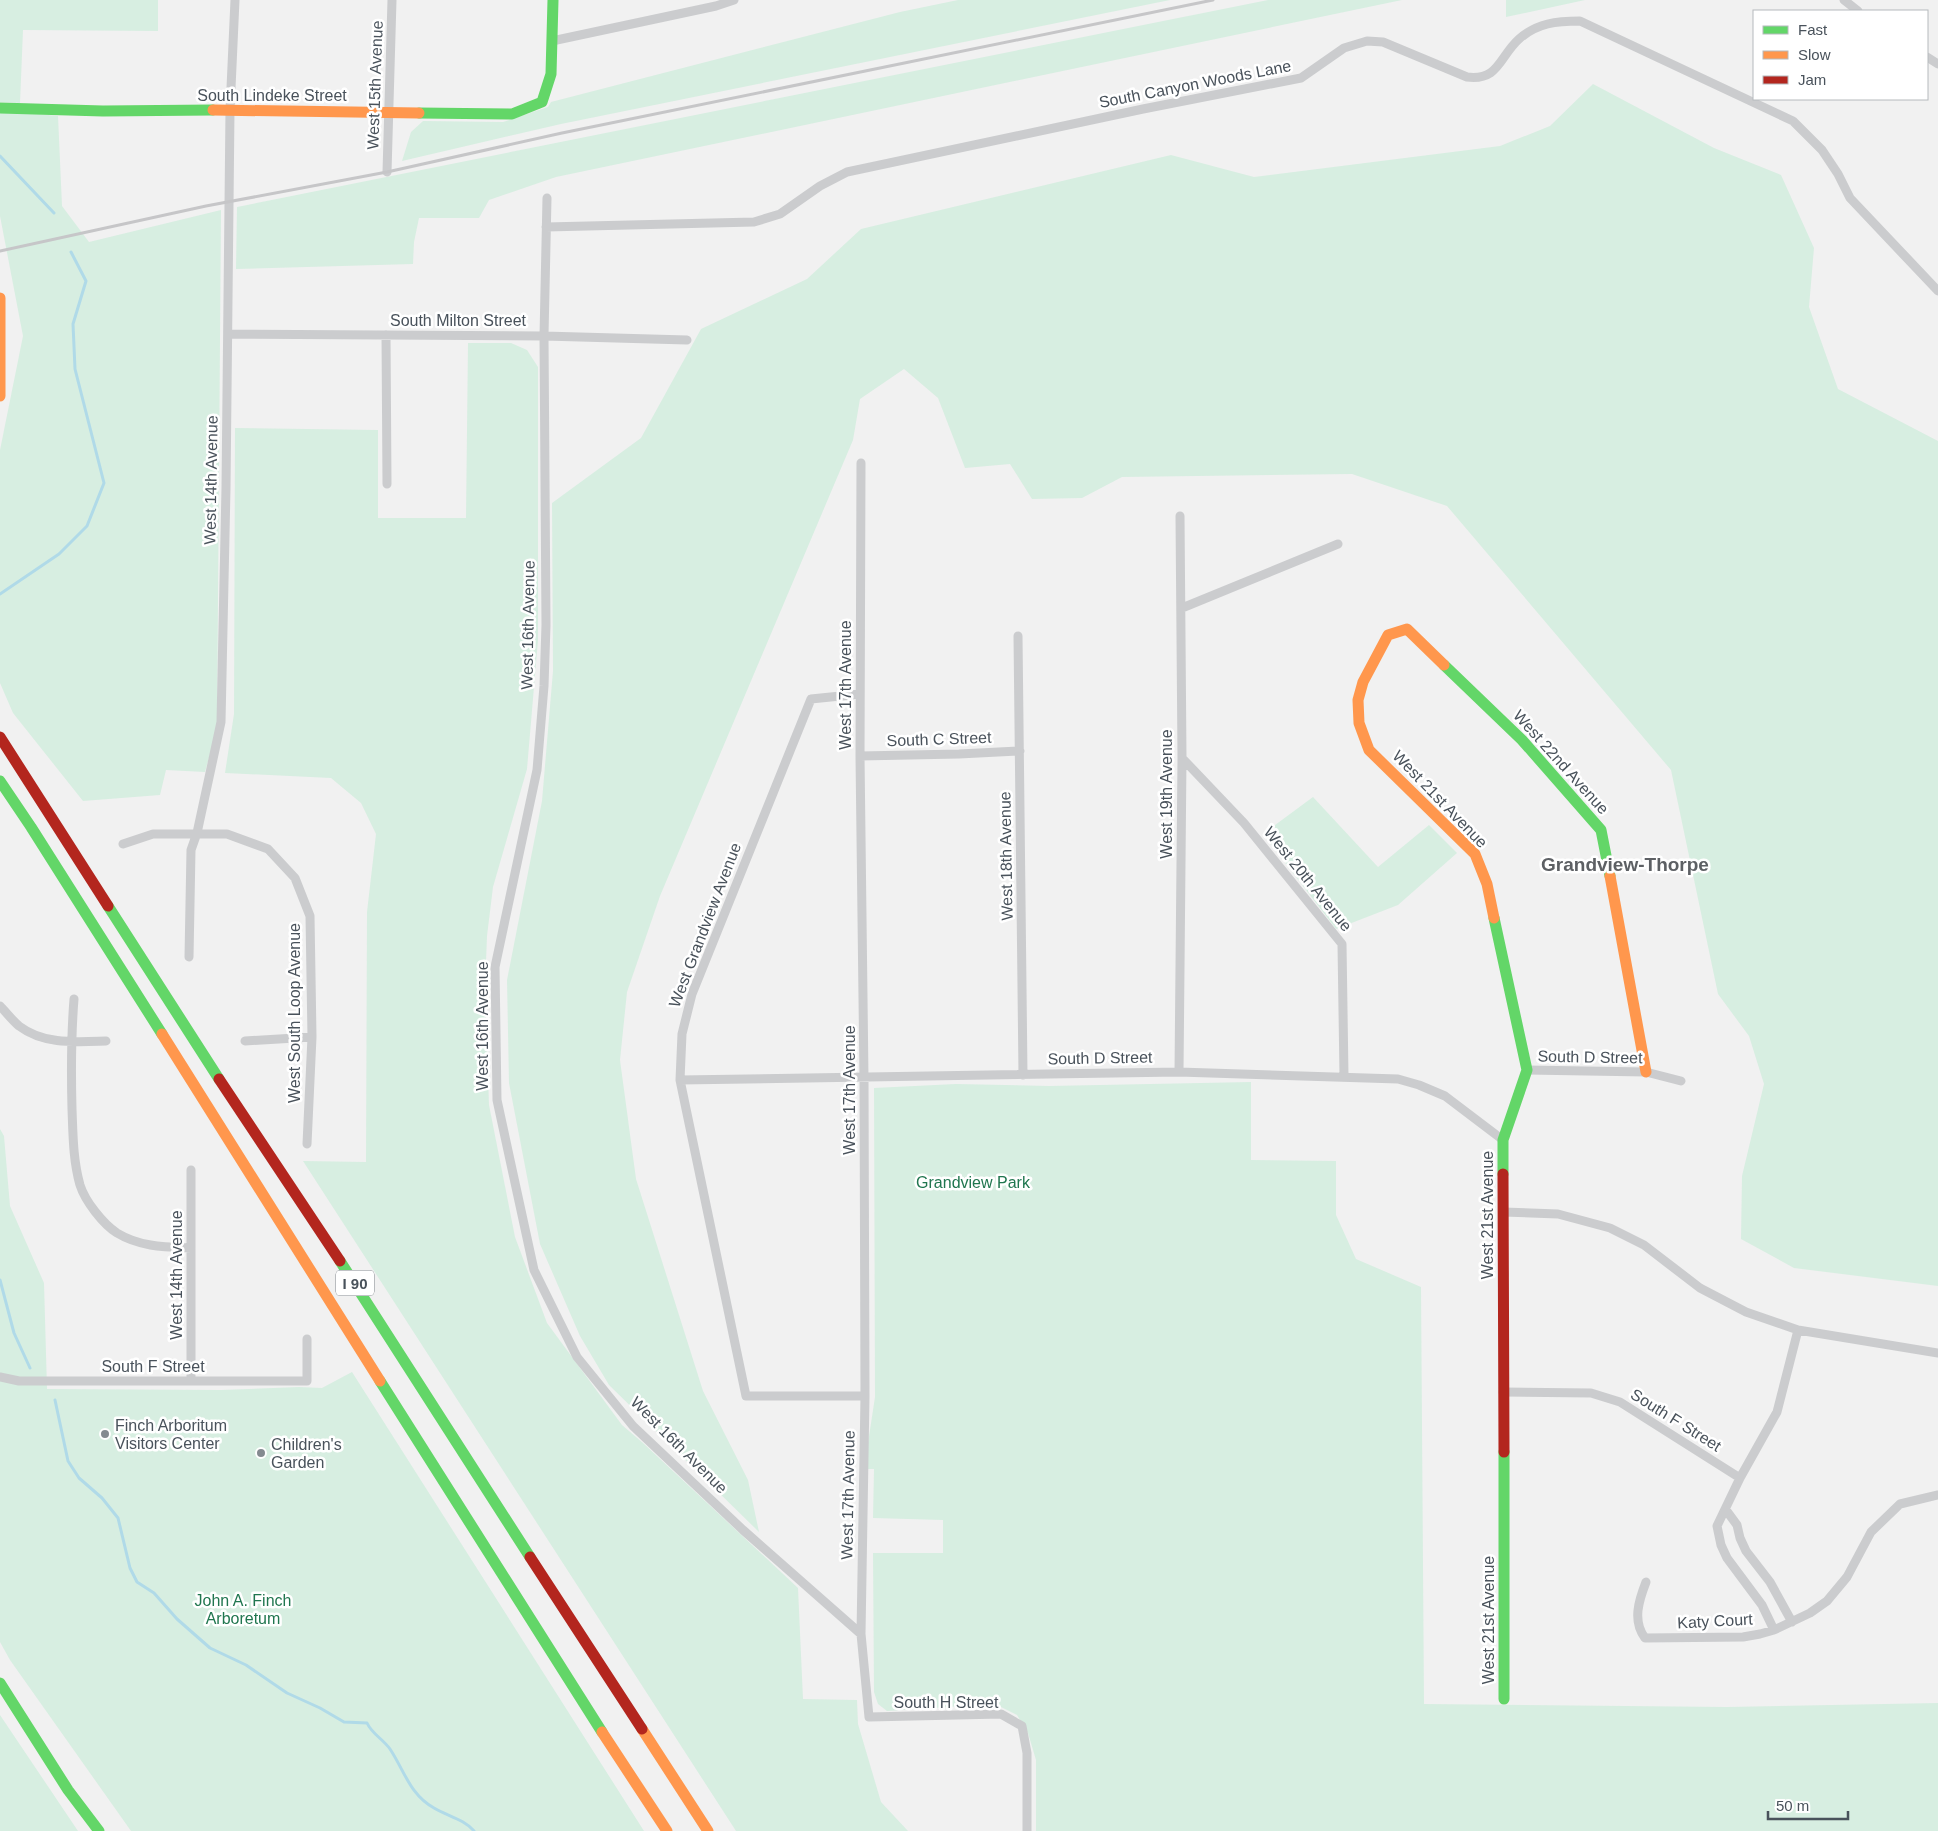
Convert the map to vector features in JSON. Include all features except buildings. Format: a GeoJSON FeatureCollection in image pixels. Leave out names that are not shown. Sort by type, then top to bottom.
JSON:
{"type":"FeatureCollection","features":[{"type":"Feature","properties":{"kind":"main road"},"geometry":{"type":"LineString","coordinates":[[552,41],[553,0]]}},
{"type":"Feature","properties":{"kind":"main road","name":"South Lindeke Street"},"geometry":{"type":"LineString","coordinates":[[0,108],[103,111],[230,110],[512,114],[542,102],[551,74],[552,41]]}},
{"type":"Feature","properties":{"kind":"main road"},"geometry":{"type":"LineString","coordinates":[[0,298],[0,396]]}},
{"type":"Feature","properties":{"kind":"main road","name":"West 21st Avenue"},"geometry":{"type":"LineString","coordinates":[[1407,629],[1388,635],[1364,682],[1358,700],[1359,723],[1369,750],[1476,854],[1488,884],[1527,1070],[1503,1140],[1504,1699]]}},
{"type":"Feature","properties":{"kind":"main road","name":"West 22nd Avenue"},"geometry":{"type":"LineString","coordinates":[[1407,629],[1522,740],[1601,830],[1646,1072]]}},
{"type":"Feature","properties":{"kind":"main road","name":"I 90"},"geometry":{"type":"LineString","coordinates":[[0,736],[209,1063],[353,1281],[708,1831]]}},
{"type":"Feature","properties":{"kind":"main road","name":"I 90"},"geometry":{"type":"LineString","coordinates":[[0,782],[31,827],[621,1762],[667,1831]]}},
{"type":"Feature","properties":{"kind":"main road"},"geometry":{"type":"LineString","coordinates":[[0,1684],[68,1790],[99,1831]]}},
{"type":"Feature","properties":{"kind":"street","name":"West 14th Avenue"},"geometry":{"type":"LineString","coordinates":[[189,957],[191,850],[197,834],[221,722],[230,110],[235,0]]}},
{"type":"Feature","properties":{"kind":"street","name":"West 15th Avenue"},"geometry":{"type":"LineString","coordinates":[[387,172],[392,0]]}},
{"type":"Feature","properties":{"kind":"street"},"geometry":{"type":"LineString","coordinates":[[552,41],[716,6],[734,0]]}},
{"type":"Feature","properties":{"kind":"street"},"geometry":{"type":"LineString","coordinates":[[1844,0],[1857,10]]}},
{"type":"Feature","properties":{"kind":"street","name":"South Canyon Woods Lane"},"geometry":{"type":"LineString","coordinates":[[546,227],[754,222],[780,214],[820,186],[847,172],[1216,94],[1301,78],[1344,48],[1367,41],[1384,42],[1467,77],[1478,78],[1487,76],[1497,67],[1518,40],[1531,31],[1544,24],[1580,21],[1794,121],[1822,150],[1838,174],[1850,198],[1938,291]]}},
{"type":"Feature","properties":{"kind":"street","name":"West 16th Avenue"},"geometry":{"type":"LineString","coordinates":[[547,198],[544,336],[546,616],[544,686],[537,770],[496,967],[497,1100],[534,1270],[577,1356],[633,1426],[744,1530],[861,1634]]}},
{"type":"Feature","properties":{"kind":"street","name":"South Milton Street"},"geometry":{"type":"LineString","coordinates":[[228,334],[544,336],[687,340]]}},
{"type":"Feature","properties":{"kind":"street"},"geometry":{"type":"LineString","coordinates":[[386,335],[387,484]]}},
{"type":"Feature","properties":{"kind":"street","name":"West 17th Avenue"},"geometry":{"type":"LineString","coordinates":[[861,463],[860,756],[865,1396],[861,1634],[869,1717]]}},
{"type":"Feature","properties":{"kind":"street","name":"West 19th Avenue"},"geometry":{"type":"LineString","coordinates":[[1179,1072],[1182,758],[1180,516]]}},
{"type":"Feature","properties":{"kind":"street"},"geometry":{"type":"LineString","coordinates":[[1182,608],[1338,544]]}},
{"type":"Feature","properties":{"kind":"street","name":"West 18th Avenue"},"geometry":{"type":"LineString","coordinates":[[1018,636],[1023,1075]]}},
{"type":"Feature","properties":{"kind":"street","name":"West Grandview Avenue"},"geometry":{"type":"LineString","coordinates":[[860,694],[811,698],[692,994],[682,1034],[680,1080],[746,1396],[865,1396]]}},
{"type":"Feature","properties":{"kind":"street","name":"South C Street"},"geometry":{"type":"LineString","coordinates":[[860,756],[1020,751]]}},
{"type":"Feature","properties":{"kind":"street","name":"West 20th Avenue"},"geometry":{"type":"LineString","coordinates":[[1182,758],[1244,823],[1342,944],[1344,1076]]}},
{"type":"Feature","properties":{"kind":"street","name":"West South Loop Avenue"},"geometry":{"type":"LineString","coordinates":[[123,844],[153,834],[228,834],[268,849],[295,878],[310,916],[312,1037],[308,1144]]}},
{"type":"Feature","properties":{"kind":"street"},"geometry":{"type":"LineString","coordinates":[[74,999],[70,1042],[74,1152],[81,1187],[98,1217],[116,1232],[135,1242],[157,1246],[191,1248]]}},
{"type":"Feature","properties":{"kind":"street"},"geometry":{"type":"LineString","coordinates":[[0,1006],[18,1025],[38,1038],[70,1042],[106,1041]]}},
{"type":"Feature","properties":{"kind":"street"},"geometry":{"type":"LineString","coordinates":[[245,1041],[312,1037]]}},
{"type":"Feature","properties":{"kind":"street","name":"South D Street"},"geometry":{"type":"LineString","coordinates":[[1527,1070],[1646,1072],[1681,1081]]}},
{"type":"Feature","properties":{"kind":"street","name":"South D Street"},"geometry":{"type":"LineString","coordinates":[[680,1080],[1179,1072],[1398,1079],[1419,1085],[1445,1096],[1503,1140]]}},
{"type":"Feature","properties":{"kind":"street","name":"West 14th Avenue"},"geometry":{"type":"LineString","coordinates":[[191,1170],[191,1381]]}},
{"type":"Feature","properties":{"kind":"street"},"geometry":{"type":"LineString","coordinates":[[1503,1212],[1558,1214],[1610,1228],[1644,1245],[1700,1288],[1746,1312],[1798,1330],[1938,1353]]}},
{"type":"Feature","properties":{"kind":"street"},"geometry":{"type":"LineString","coordinates":[[1774,1630],[1762,1605],[1733,1567],[1721,1545],[1717,1526],[1740,1478],[1777,1412],[1798,1330]]}},
{"type":"Feature","properties":{"kind":"street","name":"South F Street"},"geometry":{"type":"LineString","coordinates":[[0,1377],[19,1381],[307,1381],[307,1339]]}},
{"type":"Feature","properties":{"kind":"street","name":"South F Street"},"geometry":{"type":"LineString","coordinates":[[1503,1392],[1592,1393],[1620,1402],[1740,1478]]}},
{"type":"Feature","properties":{"kind":"street","name":"Katy Court"},"geometry":{"type":"LineString","coordinates":[[1646,1582],[1640,1596],[1638,1609],[1638,1624],[1644,1638],[1743,1637],[1774,1630],[1810,1613],[1827,1601],[1846,1577],[1871,1532],[1900,1504],[1938,1495]]}},
{"type":"Feature","properties":{"kind":"street"},"geometry":{"type":"LineString","coordinates":[[1726,1510],[1737,1525],[1746,1551],[1770,1582],[1792,1622]]}},
{"type":"Feature","properties":{"kind":"street","name":"South H Street"},"geometry":{"type":"LineString","coordinates":[[869,1717],[1001,1714],[1022,1726],[1027,1753],[1028,1831]]}},
{"type":"Feature","properties":{"kind":"green space"},"geometry":{"type":"Polygon","coordinates":[[[0,0],[158,0],[158,31],[23,30],[20,103],[0,102],[0,0]]]}},
{"type":"Feature","properties":{"kind":"green space"},"geometry":{"type":"Polygon","coordinates":[[[958,0],[1170,0],[561,124],[402,161],[411,132],[423,121],[503,122],[548,107],[551,102],[900,12],[958,0]]]}},
{"type":"Feature","properties":{"kind":"green space"},"geometry":{"type":"Polygon","coordinates":[[[1268,0],[1402,0],[556,177],[489,200],[479,218],[419,218],[414,242],[413,264],[236,269],[237,207],[1268,0]]]}},
{"type":"Feature","properties":{"kind":"green space"},"geometry":{"type":"Polygon","coordinates":[[[1506,0],[1585,0],[1506,17],[1506,0]]]}},
{"type":"Feature","properties":{"kind":"green space"},"geometry":{"type":"Polygon","coordinates":[[[1593,84],[1714,148],[1781,175],[1814,248],[1809,307],[1838,389],[1938,441],[1938,1286],[1794,1268],[1741,1239],[1742,1176],[1764,1084],[1749,1036],[1718,994],[1671,770],[1447,506],[1352,474],[1122,477],[1082,498],[1032,499],[1010,464],[965,468],[938,398],[904,369],[860,399],[853,440],[660,896],[627,992],[620,1060],[636,1179],[703,1391],[748,1480],[759,1532],[609,1385],[580,1336],[540,1244],[509,1083],[507,980],[542,801],[553,671],[552,503],[641,438],[701,329],[807,279],[861,229],[1171,155],[1254,177],[1500,146],[1550,126],[1593,84]]]}},
{"type":"Feature","properties":{"kind":"green space"},"geometry":{"type":"Polygon","coordinates":[[[0,110],[58,116],[62,206],[89,242],[221,210],[217,729],[205,772],[166,770],[160,795],[83,801],[13,713],[0,683],[0,450],[23,336],[0,216],[0,110]]]}},
{"type":"Feature","properties":{"kind":"green space"},"geometry":{"type":"Polygon","coordinates":[[[468,343],[511,343],[527,350],[538,367],[538,640],[527,769],[493,887],[487,936],[485,988],[489,1105],[515,1237],[547,1323],[622,1425],[798,1588],[803,1699],[857,1700],[858,1724],[881,1802],[908,1831],[736,1831],[303,1161],[366,1162],[367,912],[376,834],[361,803],[331,778],[225,773],[234,714],[235,428],[378,430],[378,518],[466,518],[468,343]]]}},
{"type":"Feature","properties":{"kind":"green space"},"geometry":{"type":"Polygon","coordinates":[[[1313,797],[1378,867],[1429,825],[1457,853],[1398,905],[1336,929],[1263,834],[1313,797]]]}},
{"type":"Feature","properties":{"kind":"green space","name":"Grandview Park"},"geometry":{"type":"Polygon","coordinates":[[[1251,1082],[1251,1160],[1336,1161],[1336,1215],[1356,1259],[1421,1287],[1424,1704],[1727,1707],[1938,1703],[1938,1831],[1036,1831],[1036,1760],[1028,1733],[1017,1715],[995,1704],[887,1711],[878,1704],[874,1692],[873,1553],[943,1553],[943,1520],[873,1518],[874,1469],[864,1469],[875,1397],[874,1088],[956,1084],[1049,1086],[1251,1082]]]}},
{"type":"Feature","properties":{"kind":"green space","name":"John A. Finch Arboretum"},"geometry":{"type":"Polygon","coordinates":[[[0,1129],[4,1136],[10,1206],[44,1283],[47,1389],[221,1390],[322,1388],[352,1372],[644,1831],[131,1831],[10,1660],[0,1642],[0,1129]]]}},
{"type":"Feature","properties":{"kind":"green space"},"geometry":{"type":"Polygon","coordinates":[[[0,1715],[78,1831],[0,1831],[0,1715]]]}},
{"type":"Feature","properties":{"kind":"waterway"},"geometry":{"type":"LineString","coordinates":[[0,156],[54,213]]}},
{"type":"Feature","properties":{"kind":"waterway"},"geometry":{"type":"LineString","coordinates":[[0,594],[59,554],[87,526],[104,483],[75,369],[73,324],[86,281],[71,252]]}},
{"type":"Feature","properties":{"kind":"waterway"},"geometry":{"type":"LineString","coordinates":[[0,1280],[14,1333],[30,1368]]}},
{"type":"Feature","properties":{"kind":"waterway"},"geometry":{"type":"LineString","coordinates":[[55,1400],[68,1461],[79,1478],[102,1498],[118,1518],[130,1568],[137,1582],[154,1593],[177,1619],[210,1648],[246,1665],[287,1693],[320,1708],[344,1722],[367,1723],[390,1749],[408,1782],[419,1796],[426,1803],[460,1821],[474,1831]]}},
{"type":"Feature","properties":{"kind":"railway"},"geometry":{"type":"LineString","coordinates":[[0,251],[206,206],[387,172],[562,133],[1213,0]]}},
{"type":"Feature","properties":{"kind":"traffic: fast"},"geometry":{"type":"LineString","coordinates":[[419,113],[512,114],[542,102],[551,74],[553,0]]}},
{"type":"Feature","properties":{"kind":"traffic: fast"},"geometry":{"type":"LineString","coordinates":[[0,108],[103,111],[213,110]]}},
{"type":"Feature","properties":{"kind":"traffic: fast"},"geometry":{"type":"LineString","coordinates":[[1444,665],[1522,740],[1601,830],[1610,876]]}},
{"type":"Feature","properties":{"kind":"traffic: fast"},"geometry":{"type":"LineString","coordinates":[[0,781],[162,1034]]}},
{"type":"Feature","properties":{"kind":"traffic: fast"},"geometry":{"type":"LineString","coordinates":[[108,906],[219,1079]]}},
{"type":"Feature","properties":{"kind":"traffic: fast"},"geometry":{"type":"LineString","coordinates":[[1494,918],[1527,1070],[1503,1140],[1503,1174]]}},
{"type":"Feature","properties":{"kind":"traffic: fast"},"geometry":{"type":"LineString","coordinates":[[340,1261],[530,1557]]}},
{"type":"Feature","properties":{"kind":"traffic: fast"},"geometry":{"type":"LineString","coordinates":[[380,1381],[602,1732]]}},
{"type":"Feature","properties":{"kind":"traffic: fast"},"geometry":{"type":"LineString","coordinates":[[1504,1452],[1504,1699]]}},
{"type":"Feature","properties":{"kind":"traffic: fast"},"geometry":{"type":"LineString","coordinates":[[0,1683],[68,1790],[99,1831]]}},
{"type":"Feature","properties":{"kind":"traffic: slow"},"geometry":{"type":"LineString","coordinates":[[213,110],[419,113]]}},
{"type":"Feature","properties":{"kind":"traffic: slow"},"geometry":{"type":"LineString","coordinates":[[0,298],[0,396]]}},
{"type":"Feature","properties":{"kind":"traffic: slow"},"geometry":{"type":"LineString","coordinates":[[1444,665],[1407,629],[1388,635],[1363,682],[1358,700],[1359,723],[1369,750],[1475,854],[1487,884],[1494,918]]}},
{"type":"Feature","properties":{"kind":"traffic: slow"},"geometry":{"type":"LineString","coordinates":[[1610,876],[1646,1072]]}},
{"type":"Feature","properties":{"kind":"traffic: slow"},"geometry":{"type":"LineString","coordinates":[[162,1034],[380,1381]]}},
{"type":"Feature","properties":{"kind":"traffic: slow"},"geometry":{"type":"LineString","coordinates":[[642,1729],[708,1831]]}},
{"type":"Feature","properties":{"kind":"traffic: slow"},"geometry":{"type":"LineString","coordinates":[[602,1732],[667,1831]]}},
{"type":"Feature","properties":{"kind":"traffic: jam"},"geometry":{"type":"LineString","coordinates":[[0,737],[108,906]]}},
{"type":"Feature","properties":{"kind":"traffic: jam"},"geometry":{"type":"LineString","coordinates":[[219,1079],[340,1261]]}},
{"type":"Feature","properties":{"kind":"traffic: jam"},"geometry":{"type":"LineString","coordinates":[[1503,1174],[1504,1452]]}},
{"type":"Feature","properties":{"kind":"traffic: jam"},"geometry":{"type":"LineString","coordinates":[[530,1557],[642,1729]]}},
{"type":"Feature","properties":{"kind":"place","name":"Finch Arboritum Visitors Center"},"geometry":{"type":"Point","coordinates":[105,1434]}},
{"type":"Feature","properties":{"kind":"place","name":"Children's Garden"},"geometry":{"type":"Point","coordinates":[261,1453]}},
{"type":"Feature","properties":{"kind":"district","name":"Grandview-Thorpe"},"geometry":{"type":"Point","coordinates":[1625,864]}}]}
